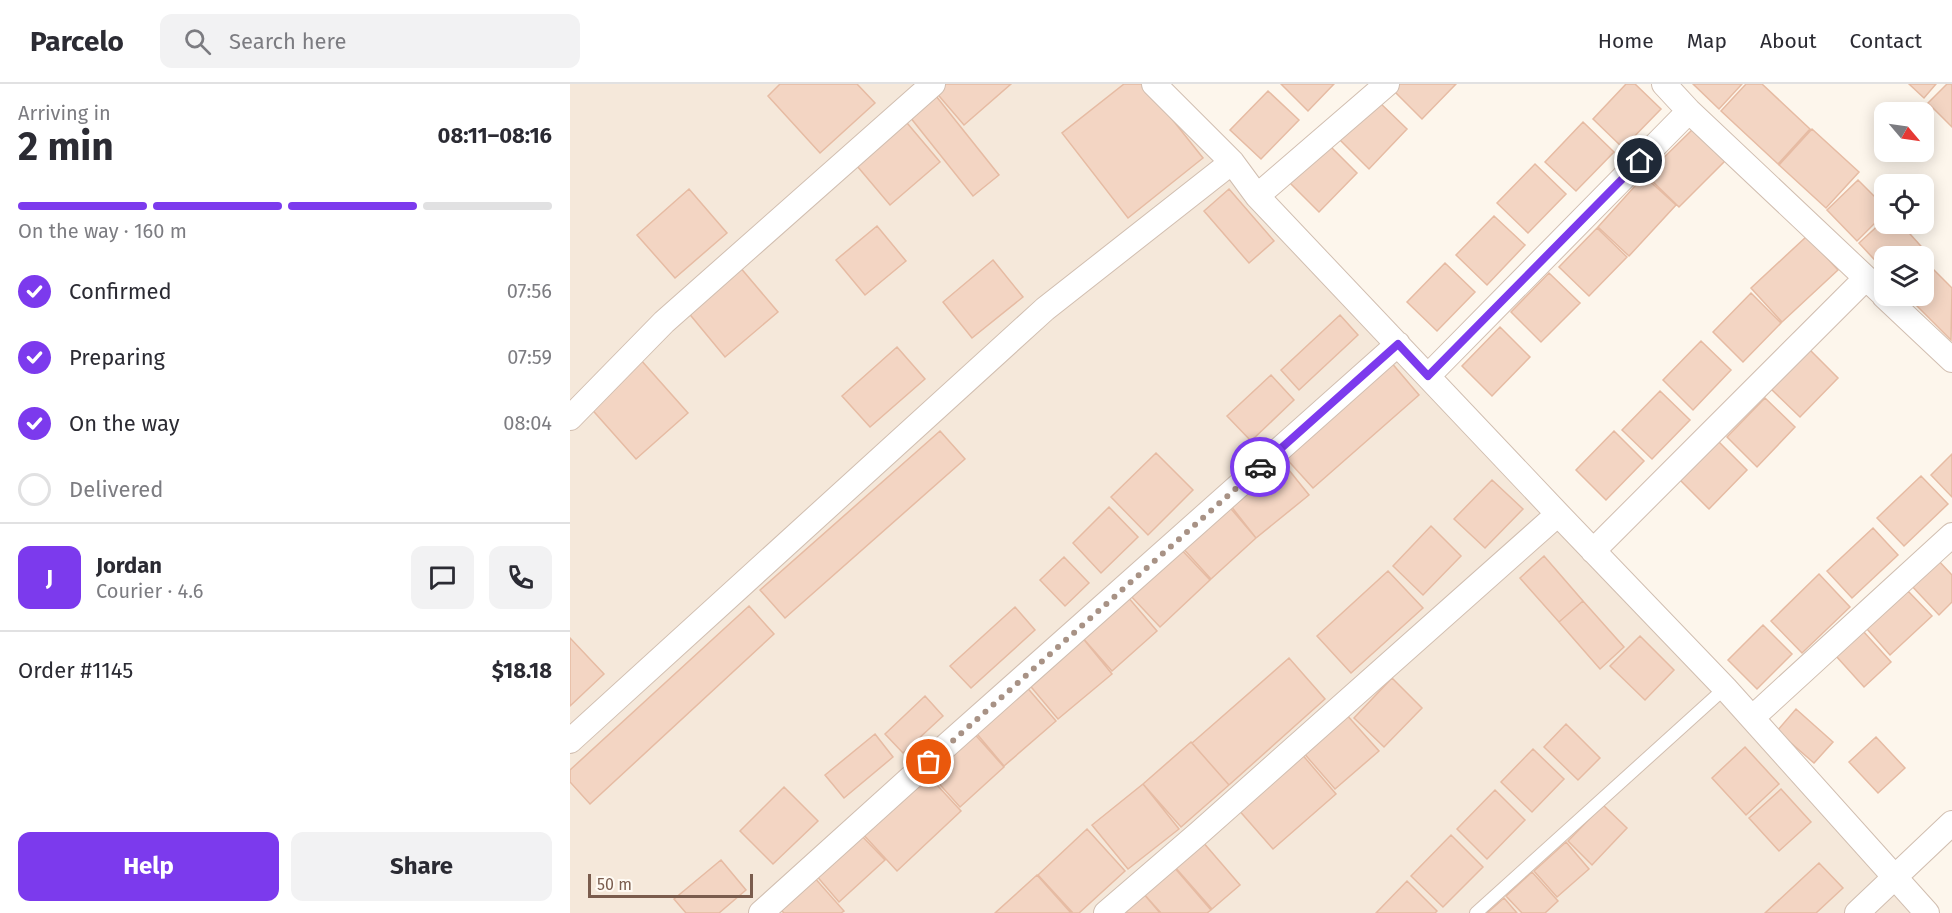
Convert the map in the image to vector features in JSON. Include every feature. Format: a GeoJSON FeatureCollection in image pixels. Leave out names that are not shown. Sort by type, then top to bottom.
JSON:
{"type":"FeatureCollection","features":[{"type":"Feature","properties":{"kind":"street"},"geometry":{"type":"LineString","coordinates":[[570,418],[664,322],[933,84]]}},
{"type":"Feature","properties":{"kind":"street"},"geometry":{"type":"LineString","coordinates":[[1154,84],[1232,162],[1257,196],[1725,688],[1927,913]]}},
{"type":"Feature","properties":{"kind":"street"},"geometry":{"type":"LineString","coordinates":[[1257,196],[1387,84]]}},
{"type":"Feature","properties":{"kind":"street"},"geometry":{"type":"LineString","coordinates":[[1664,84],[1689,111],[1874,286]]}},
{"type":"Feature","properties":{"kind":"street"},"geometry":{"type":"LineString","coordinates":[[1428,376],[1689,111]]}},
{"type":"Feature","properties":{"kind":"street"},"geometry":{"type":"LineString","coordinates":[[570,741],[1045,309],[1232,162]]}},
{"type":"Feature","properties":{"kind":"street"},"geometry":{"type":"LineString","coordinates":[[1593,551],[1866,278]]}},
{"type":"Feature","properties":{"kind":"street"},"geometry":{"type":"LineString","coordinates":[[1896,306],[1952,360]]}},
{"type":"Feature","properties":{"kind":"street"},"geometry":{"type":"LineString","coordinates":[[761,913],[1398,344]]}},
{"type":"Feature","properties":{"kind":"street"},"geometry":{"type":"LineString","coordinates":[[1106,913],[1558,514]]}},
{"type":"Feature","properties":{"kind":"street"},"geometry":{"type":"LineString","coordinates":[[1752,718],[1952,535]]}},
{"type":"Feature","properties":{"kind":"street"},"geometry":{"type":"LineString","coordinates":[[1857,913],[1952,823]]}},
{"type":"Feature","properties":{"kind":"lane"},"geometry":{"type":"LineString","coordinates":[[1476,913],[1725,688]]}},
{"type":"Feature","properties":{"kind":"shaded area"},"geometry":{"type":"Polygon","coordinates":[[[570,84],[1156,84],[1927,913],[570,913],[570,84]]]}},
{"type":"Feature","properties":{"kind":"building"},"geometry":{"type":"Polygon","coordinates":[[[780,84],[857,84],[875,103],[820,153],[768,96],[780,84]]]}},
{"type":"Feature","properties":{"kind":"building"},"geometry":{"type":"Polygon","coordinates":[[[941,84],[1011,84],[964,125],[934,90],[941,84]]]}},
{"type":"Feature","properties":{"kind":"building"},"geometry":{"type":"Polygon","coordinates":[[[1124,84],[1144,84],[1203,158],[1128,218],[1062,133],[1124,84]]]}},
{"type":"Feature","properties":{"kind":"building"},"geometry":{"type":"Polygon","coordinates":[[[1281,84],[1334,84],[1308,111],[1281,84]]]}},
{"type":"Feature","properties":{"kind":"building"},"geometry":{"type":"Polygon","coordinates":[[[1397,84],[1456,84],[1422,119],[1392,89],[1397,84]]]}},
{"type":"Feature","properties":{"kind":"building"},"geometry":{"type":"Polygon","coordinates":[[[1626,84],[1635,84],[1661,109],[1623,148],[1593,119],[1626,84]]]}},
{"type":"Feature","properties":{"kind":"building"},"geometry":{"type":"Polygon","coordinates":[[[1693,84],[1742,84],[1719,109],[1693,84]]]}},
{"type":"Feature","properties":{"kind":"building"},"geometry":{"type":"Polygon","coordinates":[[[1746,84],[1762,84],[1810,129],[1778,164],[1721,111],[1746,84]]]}},
{"type":"Feature","properties":{"kind":"building"},"geometry":{"type":"Polygon","coordinates":[[[1909,84],[1936,84],[1924,98],[1909,84]]]}},
{"type":"Feature","properties":{"kind":"building"},"geometry":{"type":"Polygon","coordinates":[[[1947,84],[1952,84],[1952,127],[1934,109],[1934,102],[1929,102],[1947,84]]]}},
{"type":"Feature","properties":{"kind":"building"},"geometry":{"type":"Polygon","coordinates":[[[932,91],[999,175],[973,196],[906,112],[932,91]]]}},
{"type":"Feature","properties":{"kind":"building"},"geometry":{"type":"Polygon","coordinates":[[[1268,91],[1299,120],[1261,159],[1230,130],[1268,91]]]}},
{"type":"Feature","properties":{"kind":"building"},"geometry":{"type":"Polygon","coordinates":[[[1377,100],[1407,129],[1369,169],[1339,139],[1377,100]]]}},
{"type":"Feature","properties":{"kind":"building"},"geometry":{"type":"Polygon","coordinates":[[[902,117],[940,162],[890,205],[852,160],[902,117]]]}},
{"type":"Feature","properties":{"kind":"building"},"geometry":{"type":"Polygon","coordinates":[[[1583,122],[1614,152],[1576,191],[1545,162],[1583,122]]]}},
{"type":"Feature","properties":{"kind":"building"},"geometry":{"type":"Polygon","coordinates":[[[1695,127],[1727,159],[1679,207],[1646,175],[1695,127]]]}},
{"type":"Feature","properties":{"kind":"building"},"geometry":{"type":"Polygon","coordinates":[[[1812,129],[1859,172],[1826,208],[1779,165],[1812,129]]]}},
{"type":"Feature","properties":{"kind":"building"},"geometry":{"type":"Polygon","coordinates":[[[1327,143],[1357,173],[1319,212],[1289,182],[1327,143]]]}},
{"type":"Feature","properties":{"kind":"building"},"geometry":{"type":"Polygon","coordinates":[[[1535,164],[1566,194],[1528,233],[1497,203],[1535,164]]]}},
{"type":"Feature","properties":{"kind":"building"},"geometry":{"type":"Polygon","coordinates":[[[1644,176],[1676,205],[1629,256],[1598,227],[1644,176]]]}},
{"type":"Feature","properties":{"kind":"building"},"geometry":{"type":"Polygon","coordinates":[[[1858,180],[1874,196],[1874,224],[1857,241],[1827,210],[1858,180]]]}},
{"type":"Feature","properties":{"kind":"building"},"geometry":{"type":"Polygon","coordinates":[[[689,189],[727,233],[675,278],[637,235],[689,189]]]}},
{"type":"Feature","properties":{"kind":"building"},"geometry":{"type":"Polygon","coordinates":[[[1229,189],[1274,241],[1249,263],[1204,211],[1229,189]]]}},
{"type":"Feature","properties":{"kind":"building"},"geometry":{"type":"Polygon","coordinates":[[[1494,216],[1525,245],[1487,285],[1456,255],[1494,216]]]}},
{"type":"Feature","properties":{"kind":"building"},"geometry":{"type":"Polygon","coordinates":[[[877,226],[906,261],[865,295],[836,260],[877,226]]]}},
{"type":"Feature","properties":{"kind":"building"},"geometry":{"type":"Polygon","coordinates":[[[1597,228],[1627,257],[1589,296],[1559,267],[1597,228]]]}},
{"type":"Feature","properties":{"kind":"building"},"geometry":{"type":"Polygon","coordinates":[[[1874,229],[1874,234],[1910,234],[1921,246],[1874,246],[1874,259],[1859,243],[1874,229]]]}},
{"type":"Feature","properties":{"kind":"building"},"geometry":{"type":"Polygon","coordinates":[[[1807,236],[1838,270],[1782,322],[1751,288],[1807,236]]]}},
{"type":"Feature","properties":{"kind":"building"},"geometry":{"type":"Polygon","coordinates":[[[993,260],[1023,297],[972,338],[943,302],[993,260]]]}},
{"type":"Feature","properties":{"kind":"building"},"geometry":{"type":"Polygon","coordinates":[[[1445,263],[1475,292],[1437,331],[1407,302],[1445,263]]]}},
{"type":"Feature","properties":{"kind":"building"},"geometry":{"type":"Polygon","coordinates":[[[739,266],[778,312],[725,357],[687,311],[739,266]]]}},
{"type":"Feature","properties":{"kind":"building"},"geometry":{"type":"Polygon","coordinates":[[[1934,270],[1952,288],[1951,340],[1917,306],[1934,306],[1934,270]]]}},
{"type":"Feature","properties":{"kind":"building"},"geometry":{"type":"Polygon","coordinates":[[[1549,273],[1580,303],[1541,342],[1511,312],[1549,273]]]}},
{"type":"Feature","properties":{"kind":"building"},"geometry":{"type":"Polygon","coordinates":[[[1751,293],[1781,323],[1743,362],[1713,332],[1751,293]]]}},
{"type":"Feature","properties":{"kind":"building"},"geometry":{"type":"Polygon","coordinates":[[[1340,315],[1358,335],[1299,390],[1281,370],[1340,315]]]}},
{"type":"Feature","properties":{"kind":"building"},"geometry":{"type":"Polygon","coordinates":[[[1500,327],[1530,357],[1492,396],[1462,366],[1500,327]]]}},
{"type":"Feature","properties":{"kind":"building"},"geometry":{"type":"Polygon","coordinates":[[[1701,341],[1731,370],[1693,410],[1663,380],[1701,341]]]}},
{"type":"Feature","properties":{"kind":"building"},"geometry":{"type":"Polygon","coordinates":[[[897,347],[925,379],[870,427],[842,396],[897,347]]]}},
{"type":"Feature","properties":{"kind":"building"},"geometry":{"type":"Polygon","coordinates":[[[1808,348],[1838,378],[1800,417],[1770,388],[1808,348]]]}},
{"type":"Feature","properties":{"kind":"building"},"geometry":{"type":"Polygon","coordinates":[[[640,359],[688,413],[636,459],[588,405],[640,359]]]}},
{"type":"Feature","properties":{"kind":"building"},"geometry":{"type":"Polygon","coordinates":[[[1390,361],[1419,395],[1313,488],[1283,455],[1390,361]]]}},
{"type":"Feature","properties":{"kind":"building"},"geometry":{"type":"Polygon","coordinates":[[[1271,375],[1294,400],[1251,441],[1227,416],[1271,375]]]}},
{"type":"Feature","properties":{"kind":"building"},"geometry":{"type":"Polygon","coordinates":[[[1660,391],[1690,420],[1652,459],[1622,430],[1660,391]]]}},
{"type":"Feature","properties":{"kind":"building"},"geometry":{"type":"Polygon","coordinates":[[[1765,398],[1795,427],[1757,467],[1727,437],[1765,398]]]}},
{"type":"Feature","properties":{"kind":"building"},"geometry":{"type":"Polygon","coordinates":[[[940,431],[965,459],[785,618],[760,590],[940,431]]]}},
{"type":"Feature","properties":{"kind":"building"},"geometry":{"type":"Polygon","coordinates":[[[1614,431],[1644,461],[1606,500],[1576,470],[1614,431]]]}},
{"type":"Feature","properties":{"kind":"building"},"geometry":{"type":"Polygon","coordinates":[[[1717,440],[1747,470],[1709,509],[1679,479],[1717,440]]]}},
{"type":"Feature","properties":{"kind":"building"},"geometry":{"type":"Polygon","coordinates":[[[1156,453],[1193,490],[1148,535],[1111,497],[1156,453]]]}},
{"type":"Feature","properties":{"kind":"building"},"geometry":{"type":"Polygon","coordinates":[[[1952,454],[1952,497],[1931,475],[1952,454]]]}},
{"type":"Feature","properties":{"kind":"building"},"geometry":{"type":"Polygon","coordinates":[[[1280,459],[1309,495],[1256,538],[1227,501],[1280,459]]]}},
{"type":"Feature","properties":{"kind":"building"},"geometry":{"type":"Polygon","coordinates":[[[1921,476],[1948,504],[1904,546],[1877,518],[1921,476]]]}},
{"type":"Feature","properties":{"kind":"building"},"geometry":{"type":"Polygon","coordinates":[[[1492,480],[1523,509],[1485,548],[1454,519],[1492,480]]]}},
{"type":"Feature","properties":{"kind":"building"},"geometry":{"type":"Polygon","coordinates":[[[1226,503],[1256,538],[1211,579],[1180,545],[1226,503]]]}},
{"type":"Feature","properties":{"kind":"building"},"geometry":{"type":"Polygon","coordinates":[[[1109,507],[1138,537],[1101,573],[1073,543],[1109,507]]]}},
{"type":"Feature","properties":{"kind":"building"},"geometry":{"type":"Polygon","coordinates":[[[1431,526],[1461,556],[1423,595],[1393,566],[1431,526]]]}},
{"type":"Feature","properties":{"kind":"building"},"geometry":{"type":"Polygon","coordinates":[[[1873,528],[1898,555],[1852,598],[1827,571],[1873,528]]]}},
{"type":"Feature","properties":{"kind":"building"},"geometry":{"type":"Polygon","coordinates":[[[1178,546],[1210,580],[1160,627],[1129,594],[1178,546]]]}},
{"type":"Feature","properties":{"kind":"building"},"geometry":{"type":"Polygon","coordinates":[[[1544,556],[1583,601],[1559,622],[1520,578],[1544,556]]]}},
{"type":"Feature","properties":{"kind":"building"},"geometry":{"type":"Polygon","coordinates":[[[1064,557],[1089,583],[1065,606],[1040,580],[1064,557]]]}},
{"type":"Feature","properties":{"kind":"building"},"geometry":{"type":"Polygon","coordinates":[[[1937,559],[1952,575],[1952,602],[1939,615],[1910,584],[1937,559]]]}},
{"type":"Feature","properties":{"kind":"building"},"geometry":{"type":"Polygon","coordinates":[[[1388,571],[1423,608],[1351,673],[1317,636],[1388,571]]]}},
{"type":"Feature","properties":{"kind":"building"},"geometry":{"type":"Polygon","coordinates":[[[1819,574],[1850,607],[1802,653],[1771,621],[1819,574]]]}},
{"type":"Feature","properties":{"kind":"building"},"geometry":{"type":"Polygon","coordinates":[[[1908,591],[1932,616],[1890,655],[1867,629],[1908,591]]]}},
{"type":"Feature","properties":{"kind":"building"},"geometry":{"type":"Polygon","coordinates":[[[1127,596],[1157,631],[1112,671],[1081,636],[1127,596]]]}},
{"type":"Feature","properties":{"kind":"building"},"geometry":{"type":"Polygon","coordinates":[[[1583,601],[1624,647],[1600,669],[1559,622],[1583,601]]]}},
{"type":"Feature","properties":{"kind":"building"},"geometry":{"type":"Polygon","coordinates":[[[749,606],[774,634],[590,804],[570,782],[570,770],[749,606]]]}},
{"type":"Feature","properties":{"kind":"building"},"geometry":{"type":"Polygon","coordinates":[[[1015,607],[1035,630],[971,688],[950,666],[1015,607]]]}},
{"type":"Feature","properties":{"kind":"building"},"geometry":{"type":"Polygon","coordinates":[[[1763,625],[1792,654],[1757,689],[1728,660],[1763,625]]]}},
{"type":"Feature","properties":{"kind":"building"},"geometry":{"type":"Polygon","coordinates":[[[1863,631],[1891,662],[1864,687],[1836,656],[1863,631]]]}},
{"type":"Feature","properties":{"kind":"building"},"geometry":{"type":"Polygon","coordinates":[[[1081,636],[1112,674],[1058,719],[1027,682],[1081,636]]]}},
{"type":"Feature","properties":{"kind":"building"},"geometry":{"type":"Polygon","coordinates":[[[1640,636],[1674,670],[1645,700],[1610,666],[1640,636]]]}},
{"type":"Feature","properties":{"kind":"building"},"geometry":{"type":"Polygon","coordinates":[[[570,638],[604,674],[570,706],[570,638]]]}},
{"type":"Feature","properties":{"kind":"building"},"geometry":{"type":"Polygon","coordinates":[[[1289,658],[1325,699],[1229,785],[1192,743],[1289,658]]]}},
{"type":"Feature","properties":{"kind":"building"},"geometry":{"type":"Polygon","coordinates":[[[1392,678],[1422,708],[1384,747],[1354,718],[1392,678]]]}},
{"type":"Feature","properties":{"kind":"building"},"geometry":{"type":"Polygon","coordinates":[[[1024,684],[1056,721],[1004,766],[972,728],[1024,684]]]}},
{"type":"Feature","properties":{"kind":"building"},"geometry":{"type":"Polygon","coordinates":[[[925,696],[943,716],[903,753],[885,734],[925,696]]]}},
{"type":"Feature","properties":{"kind":"building"},"geometry":{"type":"Polygon","coordinates":[[[1796,709],[1833,742],[1814,763],[1777,731],[1796,709]]]}},
{"type":"Feature","properties":{"kind":"building"},"geometry":{"type":"Polygon","coordinates":[[[1345,713],[1379,751],[1335,789],[1302,751],[1345,713]]]}},
{"type":"Feature","properties":{"kind":"building"},"geometry":{"type":"Polygon","coordinates":[[[1566,724],[1600,758],[1578,780],[1544,747],[1566,724]]]}},
{"type":"Feature","properties":{"kind":"building"},"geometry":{"type":"Polygon","coordinates":[[[971,730],[1004,767],[960,807],[926,769],[971,730]]]}},
{"type":"Feature","properties":{"kind":"building"},"geometry":{"type":"Polygon","coordinates":[[[875,734],[893,757],[844,798],[825,775],[875,734]]]}},
{"type":"Feature","properties":{"kind":"building"},"geometry":{"type":"Polygon","coordinates":[[[1876,737],[1905,768],[1878,793],[1849,762],[1876,737]]]}},
{"type":"Feature","properties":{"kind":"building"},"geometry":{"type":"Polygon","coordinates":[[[1191,742],[1229,785],[1181,827],[1143,784],[1191,742]]]}},
{"type":"Feature","properties":{"kind":"building"},"geometry":{"type":"Polygon","coordinates":[[[1745,747],[1779,784],[1746,815],[1712,778],[1745,747]]]}},
{"type":"Feature","properties":{"kind":"building"},"geometry":{"type":"Polygon","coordinates":[[[1533,749],[1564,779],[1532,812],[1501,782],[1533,749]]]}},
{"type":"Feature","properties":{"kind":"building"},"geometry":{"type":"Polygon","coordinates":[[[1300,752],[1336,794],[1273,849],[1237,808],[1300,752]]]}},
{"type":"Feature","properties":{"kind":"building"},"geometry":{"type":"Polygon","coordinates":[[[925,772],[961,811],[897,871],[861,832],[925,772]]]}},
{"type":"Feature","properties":{"kind":"building"},"geometry":{"type":"Polygon","coordinates":[[[1143,784],[1179,829],[1128,869],[1092,825],[1143,784]]]}},
{"type":"Feature","properties":{"kind":"building"},"geometry":{"type":"Polygon","coordinates":[[[784,787],[818,821],[773,864],[740,831],[784,787]]]}},
{"type":"Feature","properties":{"kind":"building"},"geometry":{"type":"Polygon","coordinates":[[[1781,789],[1811,822],[1779,851],[1749,818],[1781,789]]]}},
{"type":"Feature","properties":{"kind":"building"},"geometry":{"type":"Polygon","coordinates":[[[1495,790],[1525,820],[1487,859],[1457,829],[1495,790]]]}},
{"type":"Feature","properties":{"kind":"building"},"geometry":{"type":"Polygon","coordinates":[[[1603,805],[1627,828],[1592,865],[1568,841],[1603,805]]]}},
{"type":"Feature","properties":{"kind":"building"},"geometry":{"type":"Polygon","coordinates":[[[1087,829],[1125,871],[1079,913],[1073,913],[1038,875],[1087,829]]]}},
{"type":"Feature","properties":{"kind":"building"},"geometry":{"type":"Polygon","coordinates":[[[859,833],[885,860],[839,902],[815,874],[859,833]]]}},
{"type":"Feature","properties":{"kind":"building"},"geometry":{"type":"Polygon","coordinates":[[[1451,835],[1483,867],[1443,907],[1411,876],[1451,835]]]}},
{"type":"Feature","properties":{"kind":"building"},"geometry":{"type":"Polygon","coordinates":[[[1202,841],[1240,885],[1212,909],[1174,866],[1202,841]]]}},
{"type":"Feature","properties":{"kind":"building"},"geometry":{"type":"Polygon","coordinates":[[[1566,842],[1589,869],[1557,897],[1534,871],[1566,842]]]}},
{"type":"Feature","properties":{"kind":"building"},"geometry":{"type":"Polygon","coordinates":[[[721,860],[746,890],[719,913],[686,913],[674,899],[721,860]]]}},
{"type":"Feature","properties":{"kind":"building"},"geometry":{"type":"Polygon","coordinates":[[[1819,863],[1843,888],[1816,913],[1765,913],[1819,863]]]}},
{"type":"Feature","properties":{"kind":"building"},"geometry":{"type":"Polygon","coordinates":[[[1173,866],[1211,910],[1207,913],[1161,913],[1143,893],[1173,866]]]}},
{"type":"Feature","properties":{"kind":"building"},"geometry":{"type":"Polygon","coordinates":[[[1532,872],[1558,901],[1545,913],[1522,913],[1506,896],[1532,872]]]}},
{"type":"Feature","properties":{"kind":"building"},"geometry":{"type":"Polygon","coordinates":[[[1037,875],[1071,913],[995,913],[1037,875]]]}},
{"type":"Feature","properties":{"kind":"building"},"geometry":{"type":"Polygon","coordinates":[[[813,876],[844,911],[841,913],[784,913],[779,908],[813,876]]]}},
{"type":"Feature","properties":{"kind":"building"},"geometry":{"type":"Polygon","coordinates":[[[1407,881],[1437,911],[1435,913],[1376,913],[1407,881]]]}},
{"type":"Feature","properties":{"kind":"building"},"geometry":{"type":"Polygon","coordinates":[[[1143,893],[1160,913],[1120,913],[1143,893]]]}},
{"type":"Feature","properties":{"kind":"building"},"geometry":{"type":"Polygon","coordinates":[[[1504,898],[1517,913],[1487,913],[1504,898]]]}},
{"type":"Feature","properties":{"kind":"way so far"},"geometry":{"type":"LineString","coordinates":[[929,762],[1260,467]]}},
{"type":"Feature","properties":{"kind":"route"},"geometry":{"type":"LineString","coordinates":[[1260,467],[1398,344],[1428,376],[1640,161]]}}]}
